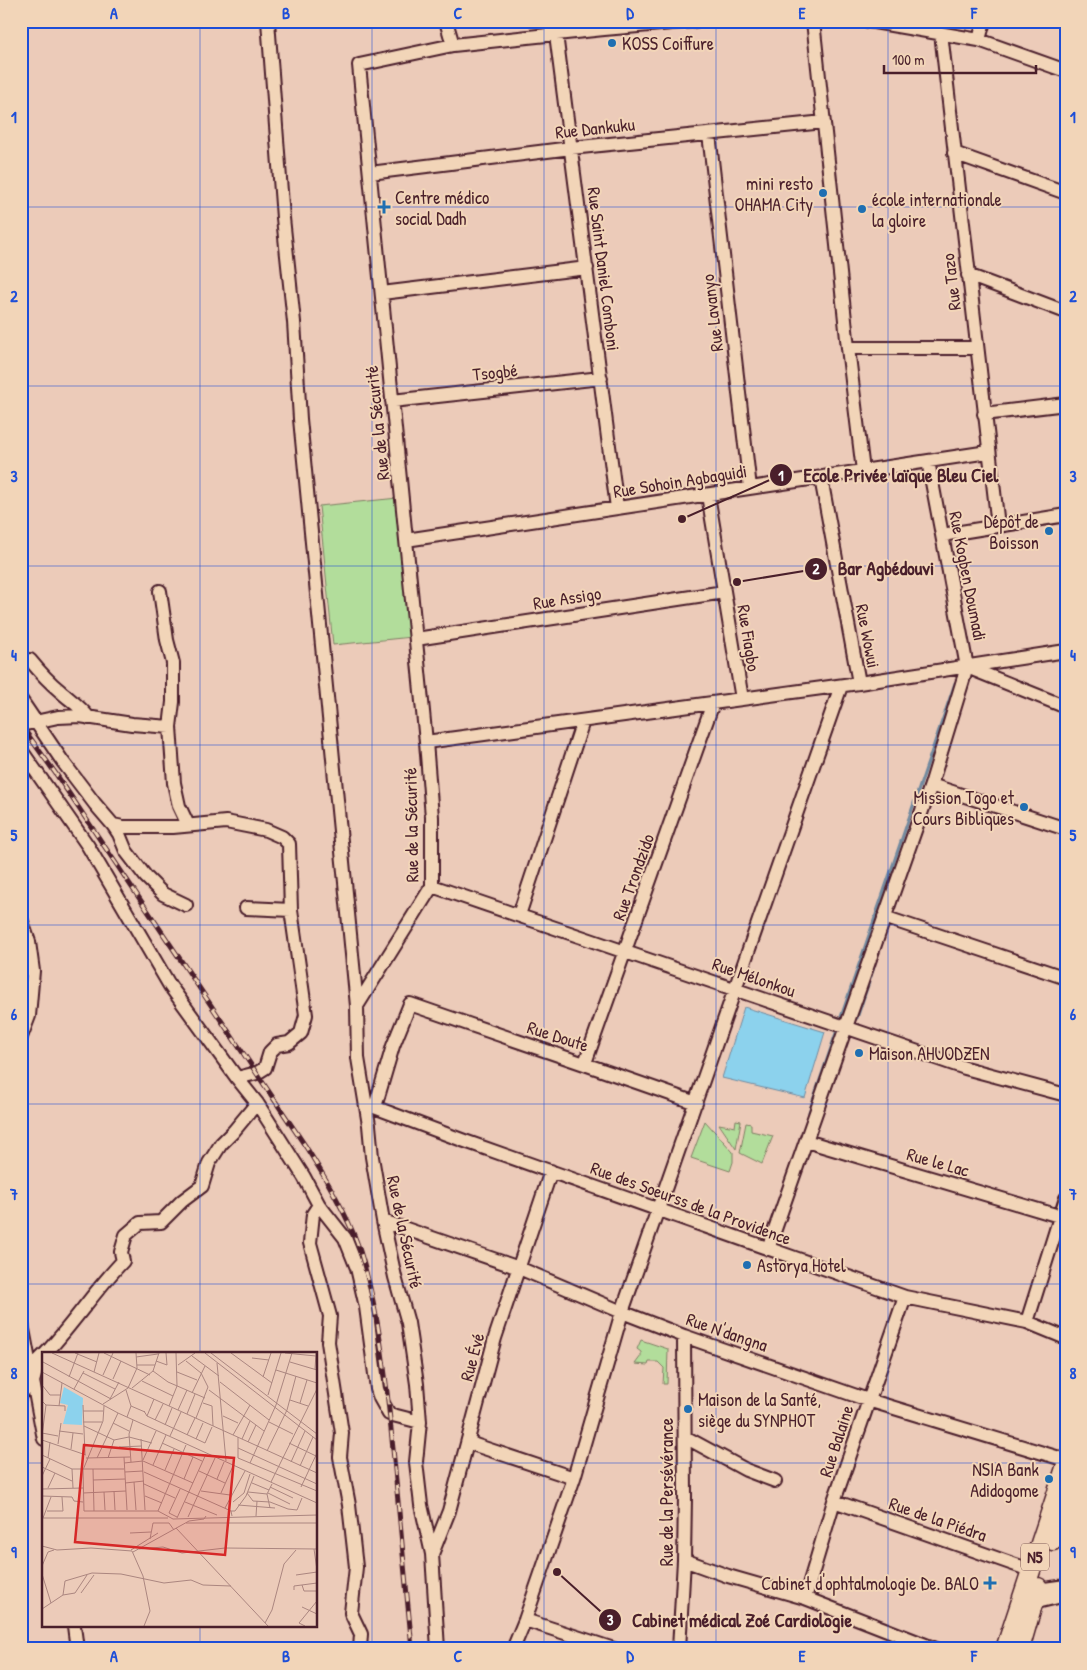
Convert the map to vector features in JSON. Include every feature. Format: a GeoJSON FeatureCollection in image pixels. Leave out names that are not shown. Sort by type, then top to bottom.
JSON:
{"type":"FeatureCollection","features":[{"type":"Feature","properties":{"kind":"highway","name":"N5"},"geometry":{"type":"LineString","coordinates":[[1020,1649],[1030,1590],[1066,1465]]}},
{"type":"Feature","properties":{"kind":"highway","name":"N5"},"geometry":{"type":"LineString","coordinates":[[1005,1649],[1030,1590],[1044,1564],[1066,1504]]}},
{"type":"Feature","properties":{"kind":"street"},"geometry":{"type":"LineString","coordinates":[[268,21],[283,218],[294,322],[300,419],[357,1006]]}},
{"type":"Feature","properties":{"kind":"street"},"geometry":{"type":"LineString","coordinates":[[446,21],[453,45],[556,34],[603,25],[695,21]]}},
{"type":"Feature","properties":{"kind":"street"},"geometry":{"type":"LineString","coordinates":[[813,21],[848,348],[864,471]]}},
{"type":"Feature","properties":{"kind":"street"},"geometry":{"type":"LineString","coordinates":[[868,21],[979,40],[1066,72]]}},
{"type":"Feature","properties":{"kind":"street"},"geometry":{"type":"LineString","coordinates":[[979,40],[984,21]]}},
{"type":"Feature","properties":{"kind":"street","name":"Rue Saint Daniel Comboni"},"geometry":{"type":"LineString","coordinates":[[556,34],[617,508]]}},
{"type":"Feature","properties":{"kind":"street","name":"Rue Tazo"},"geometry":{"type":"LineString","coordinates":[[941,34],[998,526]]}},
{"type":"Feature","properties":{"kind":"street","name":"Rue de la Sécurité"},"geometry":{"type":"LineString","coordinates":[[438,1649],[432,1554],[421,1506],[416,1462],[420,1422],[417,1384],[408,1323],[395,1277],[383,1221],[372,1158],[370,1105],[358,1058],[357,1006],[432,886],[432,817],[426,742],[359,64],[453,45]]}},
{"type":"Feature","properties":{"kind":"street","name":"Rue Dankuku"},"geometry":{"type":"LineString","coordinates":[[370,173],[571,148],[824,122]]}},
{"type":"Feature","properties":{"kind":"street","name":"Rue Lavanyo"},"geometry":{"type":"LineString","coordinates":[[709,134],[750,488]]}},
{"type":"Feature","properties":{"kind":"street"},"geometry":{"type":"LineString","coordinates":[[954,153],[1066,194]]}},
{"type":"Feature","properties":{"kind":"street"},"geometry":{"type":"LineString","coordinates":[[382,293],[586,268]]}},
{"type":"Feature","properties":{"kind":"street"},"geometry":{"type":"LineString","coordinates":[[968,275],[1066,312]]}},
{"type":"Feature","properties":{"kind":"street"},"geometry":{"type":"LineString","coordinates":[[848,348],[976,348]]}},
{"type":"Feature","properties":{"kind":"street","name":"Tsogbé"},"geometry":{"type":"LineString","coordinates":[[392,401],[601,378]]}},
{"type":"Feature","properties":{"kind":"street"},"geometry":{"type":"LineString","coordinates":[[984,414],[1066,404]]}},
{"type":"Feature","properties":{"kind":"street","name":"Rue Sohoin Agbaguidi"},"geometry":{"type":"LineString","coordinates":[[406,540],[988,452]]}},
{"type":"Feature","properties":{"kind":"street","name":"Rue Kogben Doumadi"},"geometry":{"type":"LineString","coordinates":[[928,461],[967,667]]}},
{"type":"Feature","properties":{"kind":"street","name":"Rue Wowui"},"geometry":{"type":"LineString","coordinates":[[821,478],[860,683]]}},
{"type":"Feature","properties":{"kind":"street","name":"Rue Fiagbo"},"geometry":{"type":"LineString","coordinates":[[708,495],[742,699]]}},
{"type":"Feature","properties":{"kind":"street"},"geometry":{"type":"LineString","coordinates":[[942,535],[1066,515]]}},
{"type":"Feature","properties":{"kind":"street"},"geometry":{"type":"LineString","coordinates":[[160,591],[167,640],[173,663],[173,702],[170,727],[174,783],[179,806],[188,825]]}},
{"type":"Feature","properties":{"kind":"street","name":"Rue Assigo"},"geometry":{"type":"LineString","coordinates":[[416,639],[724,592]]}},
{"type":"Feature","properties":{"kind":"street"},"geometry":{"type":"LineString","coordinates":[[426,742],[841,686],[1066,651]]}},
{"type":"Feature","properties":{"kind":"street"},"geometry":{"type":"LineString","coordinates":[[21,662],[30,660],[61,693],[80,706],[89,718]]}},
{"type":"Feature","properties":{"kind":"street"},"geometry":{"type":"LineString","coordinates":[[967,667],[1066,707]]}},
{"type":"Feature","properties":{"kind":"street"},"geometry":{"type":"LineString","coordinates":[[768,1249],[931,784],[967,667]]}},
{"type":"Feature","properties":{"kind":"street"},"geometry":{"type":"LineString","coordinates":[[513,1649],[525,1620],[574,1478],[622,1312],[841,686]]}},
{"type":"Feature","properties":{"kind":"street"},"geometry":{"type":"LineString","coordinates":[[21,700],[63,762],[113,824],[126,851],[146,877],[163,894],[186,905]]}},
{"type":"Feature","properties":{"kind":"street","name":"Rue Trondzido"},"geometry":{"type":"LineString","coordinates":[[585,1063],[713,703]]}},
{"type":"Feature","properties":{"kind":"street"},"geometry":{"type":"LineString","coordinates":[[21,725],[58,716],[170,727]]}},
{"type":"Feature","properties":{"kind":"street"},"geometry":{"type":"LineString","coordinates":[[520,916],[583,721]]}},
{"type":"Feature","properties":{"kind":"street"},"geometry":{"type":"LineString","coordinates":[[21,750],[88,846],[170,986],[257,1103],[304,1177],[319,1205],[345,1238],[357,1268],[366,1307],[380,1398],[389,1414],[420,1422]]}},
{"type":"Feature","properties":{"kind":"street"},"geometry":{"type":"LineString","coordinates":[[931,784],[1066,829]]}},
{"type":"Feature","properties":{"kind":"street"},"geometry":{"type":"LineString","coordinates":[[113,824],[131,827],[226,822],[266,830],[282,836],[289,844],[291,910],[306,1015],[301,1033],[289,1043],[277,1045],[270,1052],[264,1068],[257,1073],[237,1078]]}},
{"type":"Feature","properties":{"kind":"street","name":"Rue Mélonkou"},"geometry":{"type":"LineString","coordinates":[[432,886],[965,1068],[1066,1095]]}},
{"type":"Feature","properties":{"kind":"street"},"geometry":{"type":"LineString","coordinates":[[246,908],[291,910]]}},
{"type":"Feature","properties":{"kind":"street"},"geometry":{"type":"LineString","coordinates":[[884,917],[1066,978]]}},
{"type":"Feature","properties":{"kind":"street"},"geometry":{"type":"LineString","coordinates":[[21,919],[29,942],[33,972],[29,1016],[21,1037]]}},
{"type":"Feature","properties":{"kind":"street","name":"Rue Doute"},"geometry":{"type":"LineString","coordinates":[[370,1105],[410,1004],[696,1103]]}},
{"type":"Feature","properties":{"kind":"street"},"geometry":{"type":"LineString","coordinates":[[46,1352],[103,1282],[123,1261],[121,1252],[126,1235],[140,1223],[161,1222],[182,1201],[202,1186],[209,1163],[221,1144],[257,1103]]}},
{"type":"Feature","properties":{"kind":"street","name":"Rue des Soeurss de la Providence"},"geometry":{"type":"LineString","coordinates":[[370,1105],[462,1140],[904,1297],[1027,1322],[1066,1338]]}},
{"type":"Feature","properties":{"kind":"street","name":"Rue le Lac"},"geometry":{"type":"LineString","coordinates":[[806,1141],[1060,1216]]}},
{"type":"Feature","properties":{"kind":"street","name":"Rue Évé"},"geometry":{"type":"LineString","coordinates":[[432,1554],[448,1511],[495,1338],[551,1171]]}},
{"type":"Feature","properties":{"kind":"street"},"geometry":{"type":"LineString","coordinates":[[1027,1322],[1066,1198]]}},
{"type":"Feature","properties":{"kind":"street"},"geometry":{"type":"LineString","coordinates":[[319,1205],[313,1214],[310,1243],[330,1316],[328,1342],[342,1433],[340,1457],[349,1505],[356,1567],[351,1613],[361,1634],[360,1649]]}},
{"type":"Feature","properties":{"kind":"street","name":"Rue N'dangna"},"geometry":{"type":"LineString","coordinates":[[383,1221],[519,1268],[684,1336],[868,1400],[1066,1460]]}},
{"type":"Feature","properties":{"kind":"street","name":"Rue Balaine"},"geometry":{"type":"LineString","coordinates":[[805,1598],[834,1501],[904,1297]]}},
{"type":"Feature","properties":{"kind":"street"},"geometry":{"type":"LineString","coordinates":[[21,1319],[42,1428]]}},
{"type":"Feature","properties":{"kind":"street","name":"Rue de la Persévérance"},"geometry":{"type":"LineString","coordinates":[[679,1649],[684,1560],[684,1336]]}},
{"type":"Feature","properties":{"kind":"street"},"geometry":{"type":"LineString","coordinates":[[21,1393],[33,1382],[39,1360],[42,1356]]}},
{"type":"Feature","properties":{"kind":"street"},"geometry":{"type":"LineString","coordinates":[[685,1437],[746,1470],[776,1481]]}},
{"type":"Feature","properties":{"kind":"street"},"geometry":{"type":"LineString","coordinates":[[468,1441],[474,1445],[574,1478]]}},
{"type":"Feature","properties":{"kind":"street","name":"Rue de la Piédra"},"geometry":{"type":"LineString","coordinates":[[834,1501],[1030,1590]]}},
{"type":"Feature","properties":{"kind":"street"},"geometry":{"type":"LineString","coordinates":[[684,1560],[728,1576],[805,1598],[936,1649]]}},
{"type":"Feature","properties":{"kind":"street"},"geometry":{"type":"LineString","coordinates":[[1030,1590],[1066,1586]]}},
{"type":"Feature","properties":{"kind":"street"},"geometry":{"type":"LineString","coordinates":[[1030,1590],[1066,1595]]}},
{"type":"Feature","properties":{"kind":"street"},"geometry":{"type":"LineString","coordinates":[[525,1620],[614,1649]]}},
{"type":"Feature","properties":{"kind":"street"},"geometry":{"type":"LineString","coordinates":[[74,1628],[77,1649]]}},
{"type":"Feature","properties":{"kind":"green space"},"geometry":{"type":"Polygon","coordinates":[[[398,498],[412,637],[333,645],[319,506],[398,498]]]}},
{"type":"Feature","properties":{"kind":"green space"},"geometry":{"type":"Polygon","coordinates":[[[736,1120],[741,1121],[736,1149],[719,1124],[735,1127],[736,1120]]]}},
{"type":"Feature","properties":{"kind":"green space"},"geometry":{"type":"Polygon","coordinates":[[[705,1121],[733,1152],[733,1162],[730,1171],[691,1158],[705,1121]]]}},
{"type":"Feature","properties":{"kind":"green space"},"geometry":{"type":"Polygon","coordinates":[[[746,1123],[751,1124],[751,1131],[773,1136],[762,1164],[740,1153],[746,1123]]]}},
{"type":"Feature","properties":{"kind":"green space"},"geometry":{"type":"Polygon","coordinates":[[[641,1340],[668,1349],[667,1384],[663,1384],[664,1368],[658,1362],[649,1362],[648,1365],[635,1364],[641,1356],[641,1352],[637,1349],[641,1340]]]}},
{"type":"Feature","properties":{"kind":"water"},"geometry":{"type":"Polygon","coordinates":[[[744,1007],[825,1032],[805,1098],[722,1078],[744,1007]]]}},
{"type":"Feature","properties":{"kind":"waterway"},"geometry":{"type":"LineString","coordinates":[[841,1017],[955,683]]}},
{"type":"Feature","properties":{"kind":"waterway"},"geometry":{"type":"LineString","coordinates":[[857,1018],[874,967]]}},
{"type":"Feature","properties":{"kind":"waterway"},"geometry":{"type":"LineString","coordinates":[[809,1112],[836,1033]]}},
{"type":"Feature","properties":{"kind":"railway"},"geometry":{"type":"LineString","coordinates":[[21,725],[56,774],[306,1147],[335,1196],[354,1235],[372,1297],[385,1372],[412,1649]]}},
{"type":"Feature","properties":{"kind":"place","name":"KOSS Coiffure"},"geometry":{"type":"Point","coordinates":[612,43]}},
{"type":"Feature","properties":{"kind":"place","name":"mini resto OHAMA City"},"geometry":{"type":"Point","coordinates":[823,193]}},
{"type":"Feature","properties":{"kind":"place","name":"Centre médico social Dadh"},"geometry":{"type":"Point","coordinates":[384,207]}},
{"type":"Feature","properties":{"kind":"place","name":"école internationale la gloire"},"geometry":{"type":"Point","coordinates":[862,209]}},
{"type":"Feature","properties":{"kind":"place","name":"Ecole Privée laïque Bleu Ciel"},"geometry":{"type":"Point","coordinates":[682,519]}},
{"type":"Feature","properties":{"kind":"place","name":"Dépôt de Boisson"},"geometry":{"type":"Point","coordinates":[1049,531]}},
{"type":"Feature","properties":{"kind":"place","name":"Bar Agbédouvi"},"geometry":{"type":"Point","coordinates":[737,582]}},
{"type":"Feature","properties":{"kind":"place","name":"Mission Togo et Cours Bibliques"},"geometry":{"type":"Point","coordinates":[1024,807]}},
{"type":"Feature","properties":{"kind":"place","name":"Maison AHUODZEN"},"geometry":{"type":"Point","coordinates":[859,1053]}},
{"type":"Feature","properties":{"kind":"place","name":"Astorya Hotel"},"geometry":{"type":"Point","coordinates":[747,1265]}},
{"type":"Feature","properties":{"kind":"place","name":"Maison de la Santé, siège du SYNPHOT"},"geometry":{"type":"Point","coordinates":[688,1409]}},
{"type":"Feature","properties":{"kind":"place","name":"NSIA Bank Adidogome"},"geometry":{"type":"Point","coordinates":[1049,1479]}},
{"type":"Feature","properties":{"kind":"place","name":"Cabinet médical Zoé Cardiologie"},"geometry":{"type":"Point","coordinates":[557,1572]}},
{"type":"Feature","properties":{"kind":"place","name":"Cabinet d'ophtalmologie De. BALO"},"geometry":{"type":"Point","coordinates":[990,1583]}}]}
